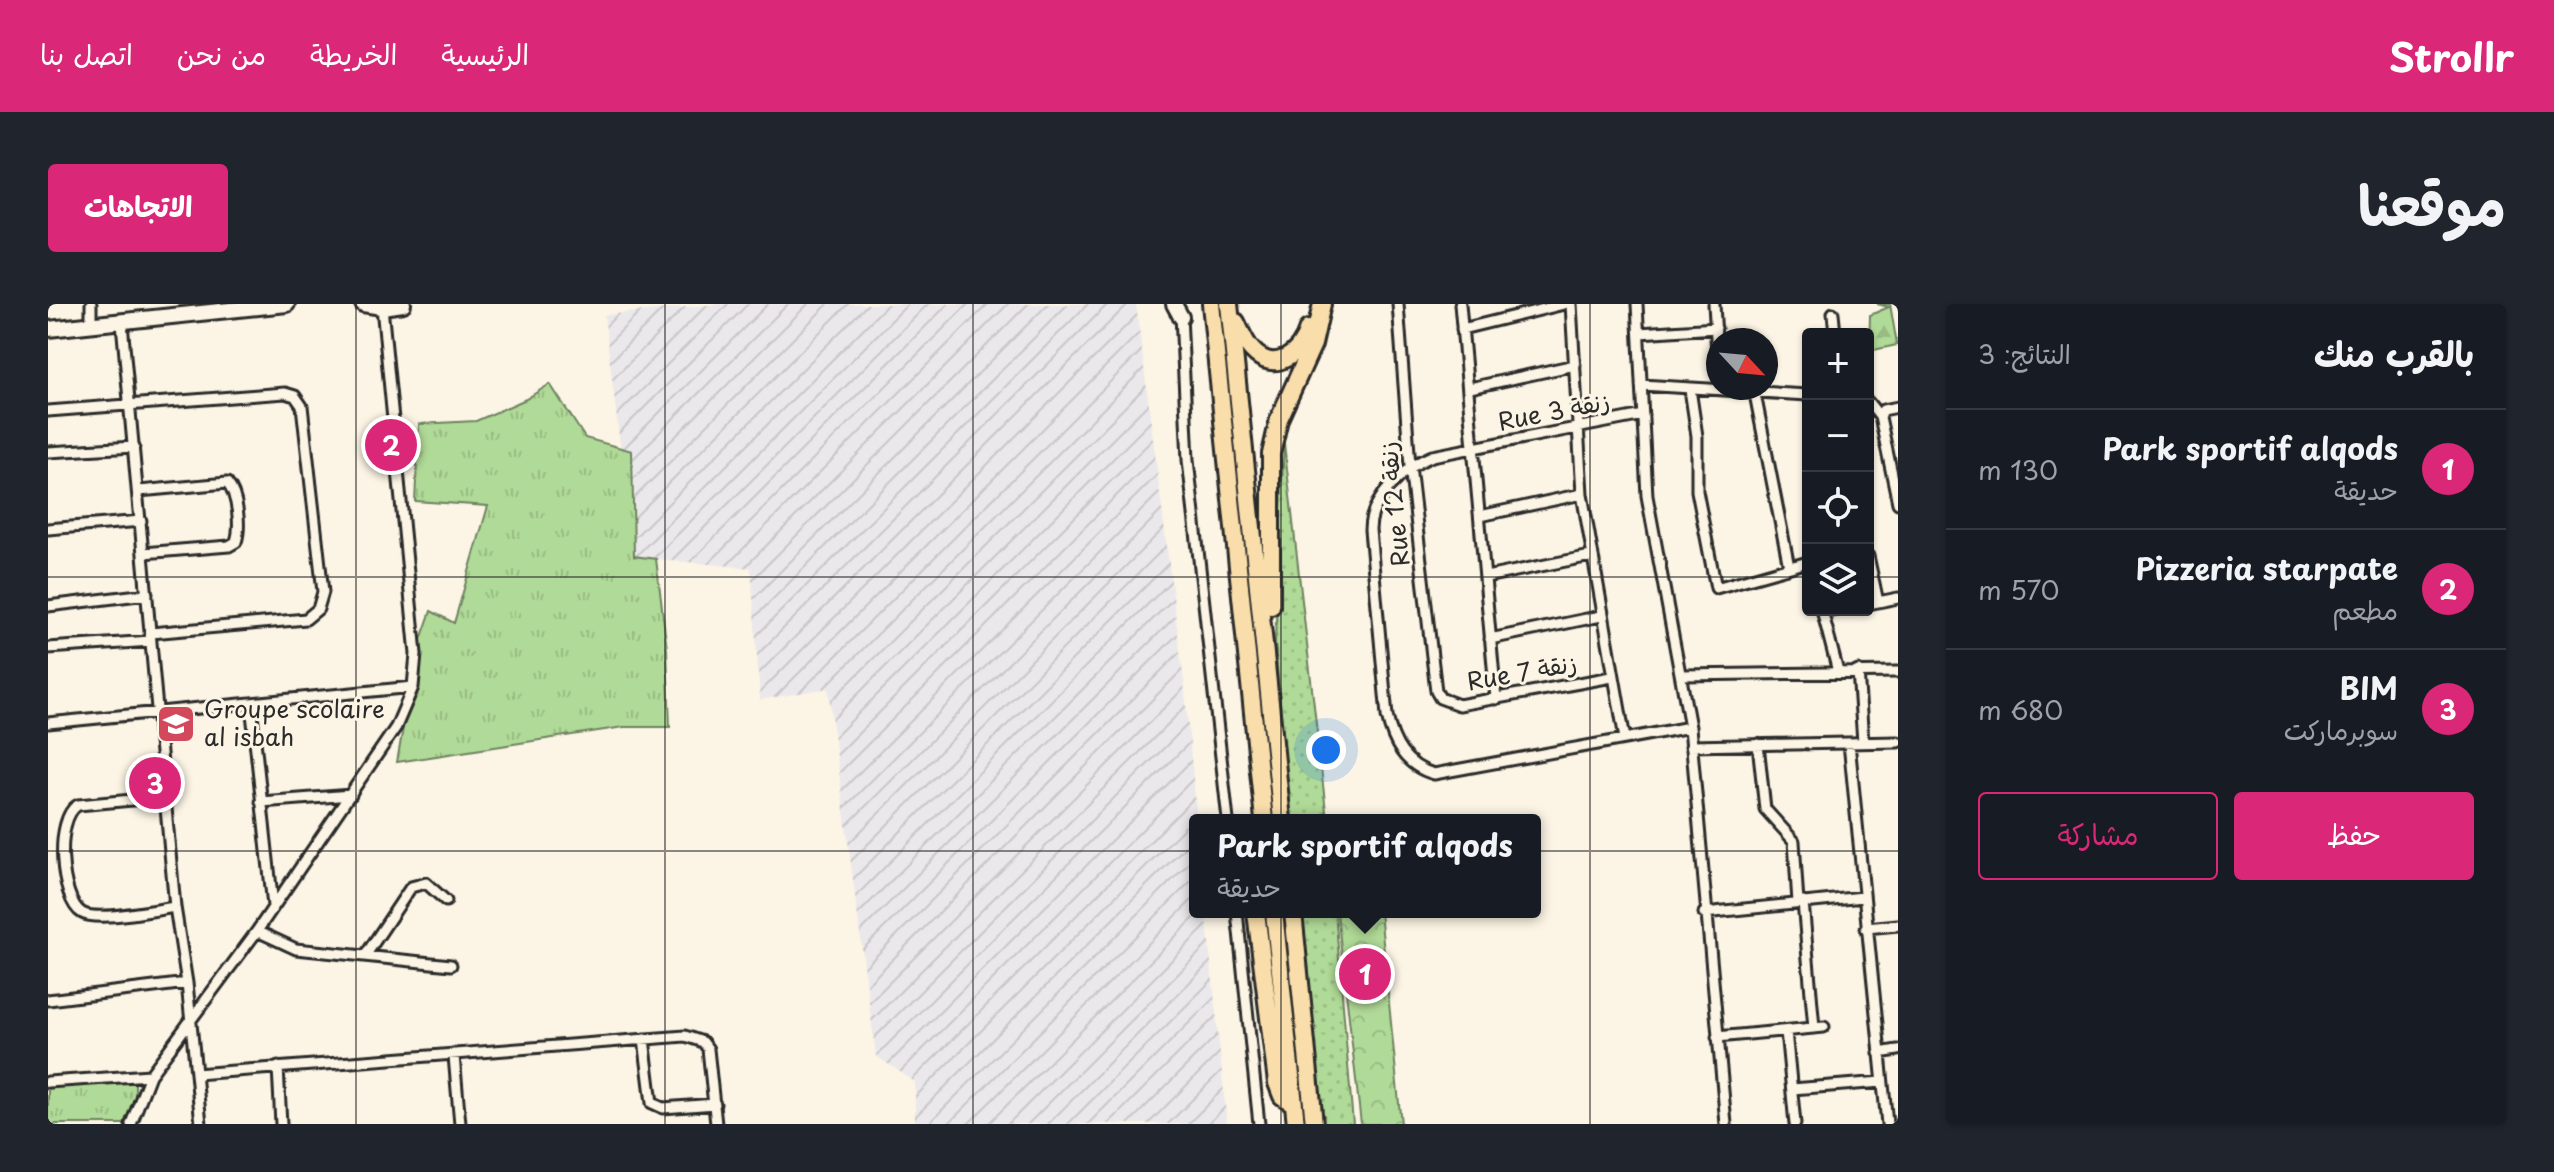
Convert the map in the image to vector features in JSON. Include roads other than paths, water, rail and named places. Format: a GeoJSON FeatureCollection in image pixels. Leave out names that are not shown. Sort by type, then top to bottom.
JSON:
{"type":"FeatureCollection","features":[{"type":"Feature","properties":{"kind":"highway"},"geometry":{"type":"LineString","coordinates":[[1211,304],[1263,814]]}},
{"type":"Feature","properties":{"kind":"highway"},"geometry":{"type":"LineString","coordinates":[[1230,306],[1253,353],[1266,360],[1280,361],[1293,356],[1302,346],[1313,304]]}},
{"type":"Feature","properties":{"kind":"highway"},"geometry":{"type":"LineString","coordinates":[[1269,715],[1269,463],[1279,419],[1310,353],[1322,304]]}},
{"type":"Feature","properties":{"kind":"highway"},"geometry":{"type":"LineString","coordinates":[[1230,306],[1281,814]]}},
{"type":"Feature","properties":{"kind":"highway"},"geometry":{"type":"LineString","coordinates":[[1257,918],[1277,1083],[1282,1096],[1293,1103]]}},
{"type":"Feature","properties":{"kind":"highway"},"geometry":{"type":"LineString","coordinates":[[1275,918],[1296,1124]]}},
{"type":"Feature","properties":{"kind":"highway"},"geometry":{"type":"LineString","coordinates":[[1294,918],[1314,1124]]}},
{"type":"Feature","properties":{"kind":"main road"},"geometry":{"type":"LineString","coordinates":[[48,329],[122,323],[152,312],[287,304]]}},
{"type":"Feature","properties":{"kind":"main road"},"geometry":{"type":"LineString","coordinates":[[363,304],[382,307],[403,304]]}},
{"type":"Feature","properties":{"kind":"street"},"geometry":{"type":"LineString","coordinates":[[91,304],[91,326]]}},
{"type":"Feature","properties":{"kind":"street","name":"Rue 12 زنقة"},"geometry":{"type":"LineString","coordinates":[[1398,304],[1410,466],[1434,683],[1440,698]]}},
{"type":"Feature","properties":{"kind":"street"},"geometry":{"type":"LineString","coordinates":[[1460,304],[1496,699]]}},
{"type":"Feature","properties":{"kind":"street"},"geometry":{"type":"LineString","coordinates":[[1462,329],[1564,304]]}},
{"type":"Feature","properties":{"kind":"street"},"geometry":{"type":"LineString","coordinates":[[1571,304],[1582,494],[1625,739]]}},
{"type":"Feature","properties":{"kind":"street"},"geometry":{"type":"LineString","coordinates":[[1637,304],[1650,515],[1690,727],[1704,913],[1726,1124]]}},
{"type":"Feature","properties":{"kind":"street"},"geometry":{"type":"LineString","coordinates":[[1714,304],[1716,328]]}},
{"type":"Feature","properties":{"kind":"street"},"geometry":{"type":"LineString","coordinates":[[131,1124],[150,1075],[257,931],[351,795],[402,716],[413,687],[416,654],[382,307]]}},
{"type":"Feature","properties":{"kind":"street"},"geometry":{"type":"LineString","coordinates":[[1178,308],[1188,460],[1227,814]]}},
{"type":"Feature","properties":{"kind":"street"},"geometry":{"type":"LineString","coordinates":[[1833,313],[1834,328]]}},
{"type":"Feature","properties":{"kind":"street"},"geometry":{"type":"LineString","coordinates":[[122,323],[175,907],[187,983],[201,1124]]}},
{"type":"Feature","properties":{"kind":"street"},"geometry":{"type":"LineString","coordinates":[[1639,333],[1706,329]]}},
{"type":"Feature","properties":{"kind":"street"},"geometry":{"type":"LineString","coordinates":[[1470,388],[1575,365]]}},
{"type":"Feature","properties":{"kind":"street"},"geometry":{"type":"LineString","coordinates":[[1641,385],[1706,390]]}},
{"type":"Feature","properties":{"kind":"street"},"geometry":{"type":"LineString","coordinates":[[1690,389],[1697,436],[1697,491],[1716,588],[1802,564]]}},
{"type":"Feature","properties":{"kind":"street"},"geometry":{"type":"LineString","coordinates":[[48,411],[285,393],[299,399],[323,592],[318,609],[306,619],[48,648]]}},
{"type":"Feature","properties":{"kind":"street"},"geometry":{"type":"LineString","coordinates":[[1778,394],[1802,395]]}},
{"type":"Feature","properties":{"kind":"street"},"geometry":{"type":"LineString","coordinates":[[1756,400],[1789,567]]}},
{"type":"Feature","properties":{"kind":"street"},"geometry":{"type":"LineString","coordinates":[[1880,417],[1883,410],[1898,407]]}},
{"type":"Feature","properties":{"kind":"street"},"geometry":{"type":"LineString","coordinates":[[1874,410],[1880,417],[1898,500]]}},
{"type":"Feature","properties":{"kind":"street","name":"Rue 3 زنقة"},"geometry":{"type":"LineString","coordinates":[[1410,466],[1432,456],[1643,415]]}},
{"type":"Feature","properties":{"kind":"street"},"geometry":{"type":"LineString","coordinates":[[48,452],[134,447]]}},
{"type":"Feature","properties":{"kind":"street"},"geometry":{"type":"LineString","coordinates":[[1410,466],[1375,507],[1370,520],[1387,716],[1395,745],[1406,759],[1434,774],[1690,727]]}},
{"type":"Feature","properties":{"kind":"street"},"geometry":{"type":"LineString","coordinates":[[139,491],[227,483],[233,493],[238,534],[236,542],[229,546],[143,553]]}},
{"type":"Feature","properties":{"kind":"street"},"geometry":{"type":"LineString","coordinates":[[1480,516],[1582,494]]}},
{"type":"Feature","properties":{"kind":"street"},"geometry":{"type":"LineString","coordinates":[[48,529],[141,521]]}},
{"type":"Feature","properties":{"kind":"street"},"geometry":{"type":"LineString","coordinates":[[1486,577],[1591,556]]}},
{"type":"Feature","properties":{"kind":"street"},"geometry":{"type":"LineString","coordinates":[[48,606],[147,594]]}},
{"type":"Feature","properties":{"kind":"street"},"geometry":{"type":"LineString","coordinates":[[1874,603],[1898,598]]}},
{"type":"Feature","properties":{"kind":"street"},"geometry":{"type":"LineString","coordinates":[[1490,639],[1601,616]]}},
{"type":"Feature","properties":{"kind":"street"},"geometry":{"type":"LineString","coordinates":[[1823,616],[1838,672]]}},
{"type":"Feature","properties":{"kind":"street"},"geometry":{"type":"LineString","coordinates":[[1858,671],[1863,742]]}},
{"type":"Feature","properties":{"kind":"street"},"geometry":{"type":"LineString","coordinates":[[1681,675],[1898,672]]}},
{"type":"Feature","properties":{"kind":"street","name":"Rue 7 زنقة"},"geometry":{"type":"LineString","coordinates":[[1440,698],[1459,705],[1612,677]]}},
{"type":"Feature","properties":{"kind":"street"},"geometry":{"type":"LineString","coordinates":[[48,723],[413,687]]}},
{"type":"Feature","properties":{"kind":"street"},"geometry":{"type":"LineString","coordinates":[[251,704],[273,906]]}},
{"type":"Feature","properties":{"kind":"street"},"geometry":{"type":"LineString","coordinates":[[1691,746],[1898,742]]}},
{"type":"Feature","properties":{"kind":"street"},"geometry":{"type":"LineString","coordinates":[[1849,743],[1887,1124]]}},
{"type":"Feature","properties":{"kind":"street"},"geometry":{"type":"LineString","coordinates":[[1717,1037],[1819,1027],[1794,841],[1765,809],[1758,744]]}},
{"type":"Feature","properties":{"kind":"street"},"geometry":{"type":"LineString","coordinates":[[261,802],[351,795]]}},
{"type":"Feature","properties":{"kind":"street"},"geometry":{"type":"LineString","coordinates":[[165,797],[78,805],[64,824],[63,850],[70,899],[82,913],[97,916],[175,907]]}},
{"type":"Feature","properties":{"kind":"street"},"geometry":{"type":"LineString","coordinates":[[365,956],[411,887],[426,883],[446,901]]}},
{"type":"Feature","properties":{"kind":"street"},"geometry":{"type":"LineString","coordinates":[[1704,913],[1863,897]]}},
{"type":"Feature","properties":{"kind":"street"},"geometry":{"type":"LineString","coordinates":[[1238,918],[1259,1124]]}},
{"type":"Feature","properties":{"kind":"street"},"geometry":{"type":"LineString","coordinates":[[1866,928],[1898,925]]}},
{"type":"Feature","properties":{"kind":"street"},"geometry":{"type":"LineString","coordinates":[[257,931],[296,949],[451,965]]}},
{"type":"Feature","properties":{"kind":"street"},"geometry":{"type":"LineString","coordinates":[[48,1000],[187,983]]}},
{"type":"Feature","properties":{"kind":"street"},"geometry":{"type":"LineString","coordinates":[[1786,1031],[1795,1124]]}},
{"type":"Feature","properties":{"kind":"street"},"geometry":{"type":"LineString","coordinates":[[196,1074],[685,1036],[703,1042],[711,1061],[716,1124]]}},
{"type":"Feature","properties":{"kind":"street"},"geometry":{"type":"LineString","coordinates":[[644,1039],[652,1103],[663,1108],[715,1104]]}},
{"type":"Feature","properties":{"kind":"street"},"geometry":{"type":"LineString","coordinates":[[1879,1053],[1898,1050]]}},
{"type":"Feature","properties":{"kind":"street"},"geometry":{"type":"LineString","coordinates":[[454,1056],[460,1124]]}},
{"type":"Feature","properties":{"kind":"street"},"geometry":{"type":"LineString","coordinates":[[278,1067],[281,1124]]}},
{"type":"Feature","properties":{"kind":"street"},"geometry":{"type":"LineString","coordinates":[[48,1082],[150,1075]]}},
{"type":"Feature","properties":{"kind":"street"},"geometry":{"type":"LineString","coordinates":[[1792,1089],[1882,1082]]}},
{"type":"Feature","properties":{"kind":"place","name":"Pizzeria starpate"},"geometry":{"type":"Point","coordinates":[391,445]}},
{"type":"Feature","properties":{"kind":"place","name":"Groupe scolaire al isbah"},"geometry":{"type":"Point","coordinates":[176,724]}},
{"type":"Feature","properties":{"kind":"place","name":"BIM"},"geometry":{"type":"Point","coordinates":[155,783]}},
{"type":"Feature","properties":{"kind":"place","name":"Park sportif alqods"},"geometry":{"type":"Point","coordinates":[1365,974]}}]}
